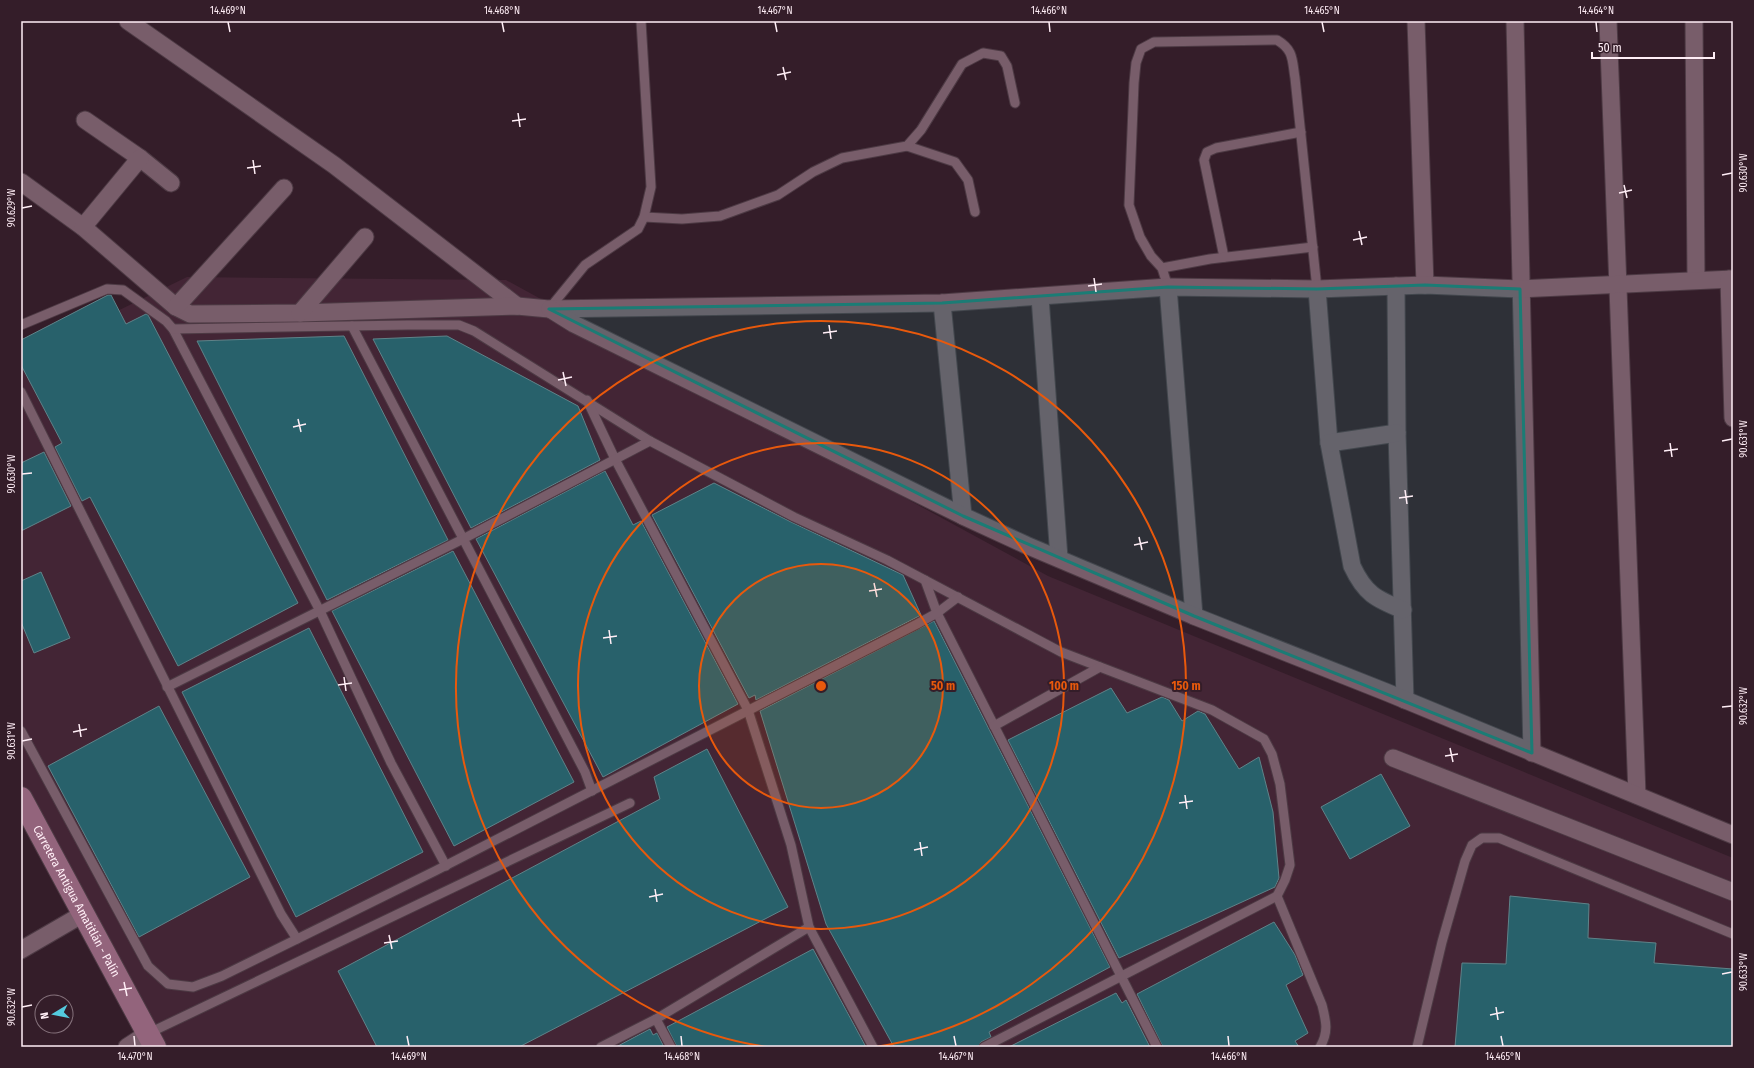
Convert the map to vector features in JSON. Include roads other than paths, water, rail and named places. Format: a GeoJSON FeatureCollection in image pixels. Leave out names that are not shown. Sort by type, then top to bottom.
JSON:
{"type":"FeatureCollection","features":[{"type":"Feature","properties":{"kind":"main road","name":"Carretera Antigua Amatitlán - Palín"},"geometry":{"type":"LineString","coordinates":[[21,798],[151,1040]]}},
{"type":"Feature","properties":{"kind":"street"},"geometry":{"type":"LineString","coordinates":[[128,21],[334,165],[517,306]]}},
{"type":"Feature","properties":{"kind":"street"},"geometry":{"type":"LineString","coordinates":[[1416,21],[1425,285]]}},
{"type":"Feature","properties":{"kind":"street"},"geometry":{"type":"LineString","coordinates":[[1515,21],[1520,289],[1532,753]]}},
{"type":"Feature","properties":{"kind":"street"},"geometry":{"type":"LineString","coordinates":[[1608,21],[1637,795]]}},
{"type":"Feature","properties":{"kind":"street"},"geometry":{"type":"LineString","coordinates":[[1694,21],[1696,279]]}},
{"type":"Feature","properties":{"kind":"street"},"geometry":{"type":"LineString","coordinates":[[85,120],[140,158],[171,183]]}},
{"type":"Feature","properties":{"kind":"street"},"geometry":{"type":"LineString","coordinates":[[83,227],[140,158]]}},
{"type":"Feature","properties":{"kind":"street"},"geometry":{"type":"LineString","coordinates":[[21,182],[83,227],[176,307],[190,314],[300,313],[517,306],[549,309],[942,303],[1168,287],[1317,289],[1425,285],[1520,289],[1696,279],[1731,279],[1733,418]]}},
{"type":"Feature","properties":{"kind":"street"},"geometry":{"type":"LineString","coordinates":[[176,307],[284,188]]}},
{"type":"Feature","properties":{"kind":"street"},"geometry":{"type":"LineString","coordinates":[[300,313],[365,237]]}},
{"type":"Feature","properties":{"kind":"street"},"geometry":{"type":"LineString","coordinates":[[1396,286],[1397,433],[1405,700]]}},
{"type":"Feature","properties":{"kind":"street"},"geometry":{"type":"LineString","coordinates":[[1168,287],[1194,616]]}},
{"type":"Feature","properties":{"kind":"street"},"geometry":{"type":"LineString","coordinates":[[1317,289],[1329,443],[1355,572],[1359,582],[1370,593],[1381,601],[1403,610]]}},
{"type":"Feature","properties":{"kind":"street"},"geometry":{"type":"LineString","coordinates":[[1040,297],[1058,558]]}},
{"type":"Feature","properties":{"kind":"street"},"geometry":{"type":"LineString","coordinates":[[942,303],[963,516]]}},
{"type":"Feature","properties":{"kind":"street"},"geometry":{"type":"LineString","coordinates":[[549,309],[574,324],[963,516],[1194,616],[1405,700],[1733,835]]}},
{"type":"Feature","properties":{"kind":"street"},"geometry":{"type":"LineString","coordinates":[[1329,443],[1397,433]]}},
{"type":"Feature","properties":{"kind":"street"},"geometry":{"type":"LineString","coordinates":[[1393,758],[1733,892]]}},
{"type":"Feature","properties":{"kind":"street"},"geometry":{"type":"LineString","coordinates":[[21,950],[83,914]]}},
{"type":"Feature","properties":{"kind":"street"},"geometry":{"type":"LineString","coordinates":[[127,1047],[151,1040]]}},
{"type":"Feature","properties":{"kind":"lane"},"geometry":{"type":"LineString","coordinates":[[549,309],[585,265],[638,229],[644,217],[651,187],[640,21]]}},
{"type":"Feature","properties":{"kind":"lane"},"geometry":{"type":"LineString","coordinates":[[1168,287],[1162,268],[1151,256],[1140,237],[1129,205],[1134,83],[1136,63],[1141,49],[1154,42],[1277,40],[1285,45],[1290,51],[1295,78],[1317,289]]}},
{"type":"Feature","properties":{"kind":"lane"},"geometry":{"type":"LineString","coordinates":[[907,146],[921,130],[962,64],[983,52],[1001,56],[1007,66],[1015,103]]}},
{"type":"Feature","properties":{"kind":"lane"},"geometry":{"type":"LineString","coordinates":[[1224,257],[1204,160],[1207,152],[1216,148],[1301,132]]}},
{"type":"Feature","properties":{"kind":"lane"},"geometry":{"type":"LineString","coordinates":[[644,217],[682,218],[720,216],[778,195],[813,172],[842,158],[907,146],[956,162],[968,180],[975,212]]}},
{"type":"Feature","properties":{"kind":"lane"},"geometry":{"type":"LineString","coordinates":[[1162,268],[1224,257],[1313,247]]}},
{"type":"Feature","properties":{"kind":"lane"},"geometry":{"type":"LineString","coordinates":[[21,325],[107,289],[122,290],[166,321],[173,330],[320,611],[391,763],[446,866]]}},
{"type":"Feature","properties":{"kind":"lane"},"geometry":{"type":"LineString","coordinates":[[173,330],[459,325],[474,331],[587,400],[650,441],[794,517],[925,580],[1060,652],[1212,710],[1264,739],[1272,754],[1280,784],[1290,866],[1277,896],[984,1047]]}},
{"type":"Feature","properties":{"kind":"lane"},"geometry":{"type":"LineString","coordinates":[[352,326],[585,772],[592,791]]}},
{"type":"Feature","properties":{"kind":"lane"},"geometry":{"type":"LineString","coordinates":[[21,392],[281,914],[297,939]]}},
{"type":"Feature","properties":{"kind":"lane"},"geometry":{"type":"LineString","coordinates":[[587,400],[616,459],[748,710],[791,845],[809,926],[873,1047]]}},
{"type":"Feature","properties":{"kind":"lane"},"geometry":{"type":"LineString","coordinates":[[167,687],[463,539],[650,441]]}},
{"type":"Feature","properties":{"kind":"lane"},"geometry":{"type":"LineString","coordinates":[[925,580],[937,613],[1157,1047]]}},
{"type":"Feature","properties":{"kind":"lane"},"geometry":{"type":"LineString","coordinates":[[21,731],[148,966],[168,984],[193,987],[222,976],[446,866],[937,613],[958,597]]}},
{"type":"Feature","properties":{"kind":"lane"},"geometry":{"type":"LineString","coordinates":[[994,726],[1100,667]]}},
{"type":"Feature","properties":{"kind":"lane"},"geometry":{"type":"LineString","coordinates":[[151,1040],[630,803]]}},
{"type":"Feature","properties":{"kind":"lane"},"geometry":{"type":"LineString","coordinates":[[1417,1047],[1442,942],[1465,860],[1472,845],[1482,838],[1499,838],[1733,934]]}},
{"type":"Feature","properties":{"kind":"lane"},"geometry":{"type":"LineString","coordinates":[[1277,896],[1322,1005],[1326,1022],[1326,1033],[1320,1047]]}},
{"type":"Feature","properties":{"kind":"lane"},"geometry":{"type":"LineString","coordinates":[[601,1047],[656,1019],[809,926]]}},
{"type":"Feature","properties":{"kind":"lane"},"geometry":{"type":"LineString","coordinates":[[656,1019],[671,1047]]}}]}
